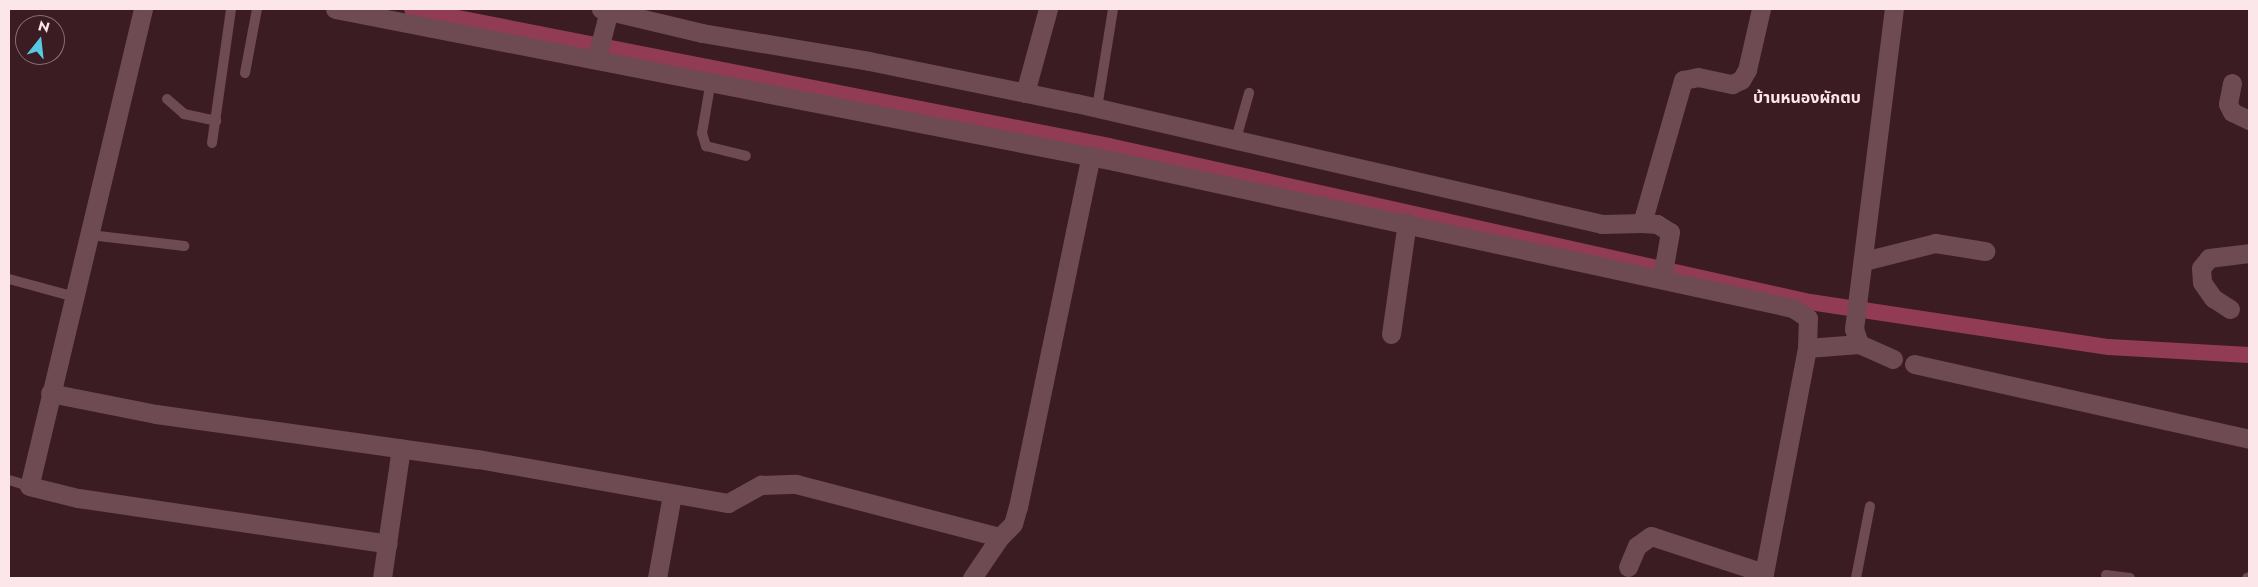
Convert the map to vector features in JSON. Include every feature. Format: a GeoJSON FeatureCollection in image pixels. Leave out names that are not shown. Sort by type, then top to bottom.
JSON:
{"type":"FeatureCollection","features":[{"type":"Feature","properties":{"kind":"street"},"geometry":{"type":"LineString","coordinates":[[143,9],[75,297],[50,393],[30,486],[78,498],[388,544]]}},
{"type":"Feature","properties":{"kind":"street"},"geometry":{"type":"LineString","coordinates":[[335,9],[598,55],[711,80],[1407,222],[1662,276],[1793,308],[1808,318],[1807,348],[1764,576],[1651,536],[1637,546],[1628,566]]}},
{"type":"Feature","properties":{"kind":"street"},"geometry":{"type":"LineString","coordinates":[[1025,93],[1048,9]]}},
{"type":"Feature","properties":{"kind":"street"},"geometry":{"type":"LineString","coordinates":[[1642,223],[1683,80],[1698,77],[1732,84],[1741,80],[1747,70],[1761,9]]}},
{"type":"Feature","properties":{"kind":"street"},"geometry":{"type":"LineString","coordinates":[[1857,336],[1894,9]]}},
{"type":"Feature","properties":{"kind":"street"},"geometry":{"type":"LineString","coordinates":[[598,55],[606,11],[702,33],[1097,108],[1602,224],[1658,224],[1670,232],[1671,242],[1662,276]]}},
{"type":"Feature","properties":{"kind":"street"},"geometry":{"type":"LineString","coordinates":[[2232,83],[2228,104],[2232,112],[2249,120]]}},
{"type":"Feature","properties":{"kind":"street"},"geometry":{"type":"LineString","coordinates":[[972,578],[1000,537],[1013,524],[1018,507],[1091,156]]}},
{"type":"Feature","properties":{"kind":"street"},"geometry":{"type":"LineString","coordinates":[[1391,334],[1407,222]]}},
{"type":"Feature","properties":{"kind":"street"},"geometry":{"type":"LineString","coordinates":[[1864,267],[1935,243],[1985,252]]}},
{"type":"Feature","properties":{"kind":"street"},"geometry":{"type":"LineString","coordinates":[[2230,309],[2213,298],[2202,282],[2201,268],[2209,258],[2249,253]]}},
{"type":"Feature","properties":{"kind":"street"},"geometry":{"type":"LineString","coordinates":[[1807,348],[1857,336],[1893,359]]}},
{"type":"Feature","properties":{"kind":"street"},"geometry":{"type":"LineString","coordinates":[[1914,364],[2249,440]]}},
{"type":"Feature","properties":{"kind":"street"},"geometry":{"type":"LineString","coordinates":[[50,393],[156,414],[402,448],[728,503],[775,481],[1000,537]]}},
{"type":"Feature","properties":{"kind":"street"},"geometry":{"type":"LineString","coordinates":[[382,578],[402,448]]}},
{"type":"Feature","properties":{"kind":"street"},"geometry":{"type":"LineString","coordinates":[[657,578],[672,495]]}},
{"type":"Feature","properties":{"kind":"lane"},"geometry":{"type":"LineString","coordinates":[[212,143],[231,9]]}},
{"type":"Feature","properties":{"kind":"lane"},"geometry":{"type":"LineString","coordinates":[[245,73],[258,9]]}},
{"type":"Feature","properties":{"kind":"lane"},"geometry":{"type":"LineString","coordinates":[[1097,108],[1113,9]]}},
{"type":"Feature","properties":{"kind":"lane"},"geometry":{"type":"LineString","coordinates":[[711,80],[702,133],[706,146],[746,156]]}},
{"type":"Feature","properties":{"kind":"lane"},"geometry":{"type":"LineString","coordinates":[[1236,139],[1249,92]]}},
{"type":"Feature","properties":{"kind":"lane"},"geometry":{"type":"LineString","coordinates":[[167,99],[184,114],[216,122]]}},
{"type":"Feature","properties":{"kind":"lane"},"geometry":{"type":"LineString","coordinates":[[90,235],[184,246]]}},
{"type":"Feature","properties":{"kind":"lane"},"geometry":{"type":"LineString","coordinates":[[9,279],[75,297]]}},
{"type":"Feature","properties":{"kind":"lane"},"geometry":{"type":"LineString","coordinates":[[9,480],[30,486]]}},
{"type":"Feature","properties":{"kind":"lane"},"geometry":{"type":"LineString","coordinates":[[1856,578],[1870,506]]}},
{"type":"Feature","properties":{"kind":"lane"},"geometry":{"type":"LineString","coordinates":[[2106,575],[2130,578]]}},
{"type":"Feature","properties":{"kind":"waterway"},"geometry":{"type":"LineString","coordinates":[[412,9],[1109,146],[1810,302],[2109,347],[2249,355]]}},
{"type":"Feature","properties":{"kind":"district","name":"บ้านหนองผักตบ"},"geometry":{"type":"Point","coordinates":[1807,98]}}]}
